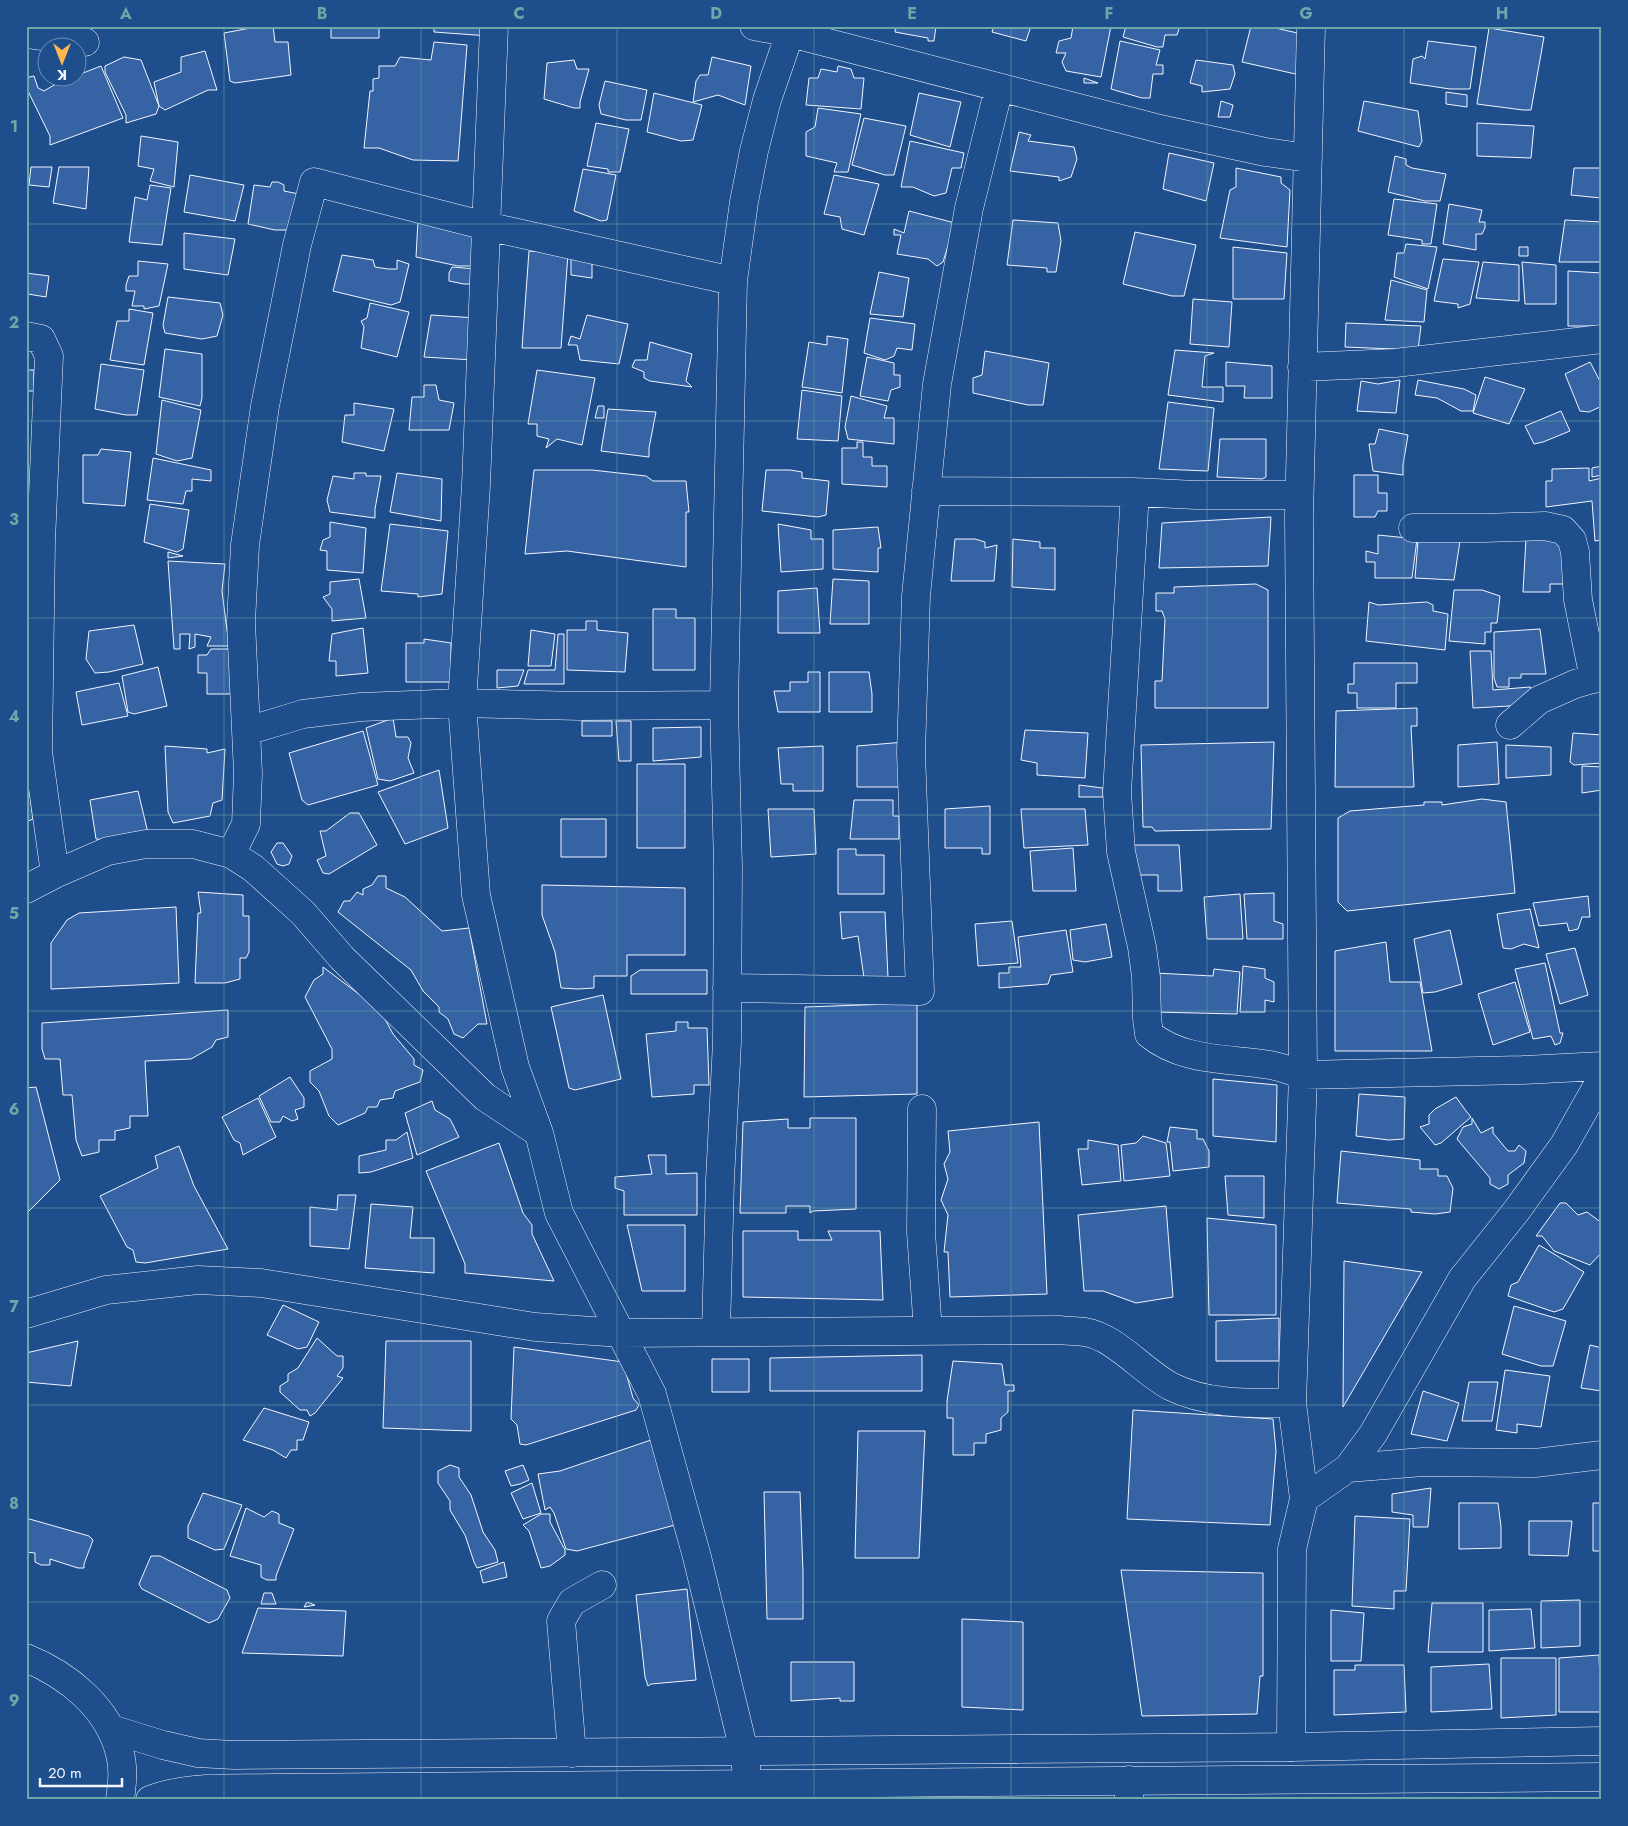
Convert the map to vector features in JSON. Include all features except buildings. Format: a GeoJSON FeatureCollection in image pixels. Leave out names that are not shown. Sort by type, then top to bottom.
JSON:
{"type":"FeatureCollection","features":[{"type":"Feature","properties":{"kind":"street"},"geometry":{"type":"LineString","coordinates":[[494,26],[476,485],[462,703],[476,895],[515,1067],[539,1133],[559,1213],[652,1394],[697,1557],[744,1751],[749,1791]]}},
{"type":"Feature","properties":{"kind":"street"},"geometry":{"type":"LineString","coordinates":[[754,26],[790,33],[1160,129],[1264,152],[1308,158]]}},
{"type":"Feature","properties":{"kind":"street"},"geometry":{"type":"LineString","coordinates":[[1291,1747],[1292,1549],[1304,1499],[1292,1403],[1303,1075],[1299,495],[1311,26]]}},
{"type":"Feature","properties":{"kind":"street"},"geometry":{"type":"LineString","coordinates":[[716,1332],[720,1180],[727,1042],[728,867],[724,705],[733,281],[744,202],[754,151],[767,100],[790,33]]}},
{"type":"Feature","properties":{"kind":"street"},"geometry":{"type":"LineString","coordinates":[[26,34],[56,38]]}},
{"type":"Feature","properties":{"kind":"street"},"geometry":{"type":"LineString","coordinates":[[727,988],[920,991],[911,753],[916,596],[939,374],[969,208],[1000,88]]}},
{"type":"Feature","properties":{"kind":"street"},"geometry":{"type":"LineString","coordinates":[[231,854],[246,824],[247,731],[241,622],[245,546],[265,406],[297,245],[314,182],[486,226],[733,281]]}},
{"type":"Feature","properties":{"kind":"street"},"geometry":{"type":"LineString","coordinates":[[26,336],[41,339],[49,356],[41,541],[38,752],[55,874]]}},
{"type":"Feature","properties":{"kind":"street"},"geometry":{"type":"LineString","coordinates":[[1302,367],[1395,363],[1602,339]]}},
{"type":"Feature","properties":{"kind":"street"},"geometry":{"type":"LineString","coordinates":[[926,491],[1299,495]]}},
{"type":"Feature","properties":{"kind":"street"},"geometry":{"type":"LineString","coordinates":[[1135,492],[1117,792],[1121,852],[1142,947],[1146,977],[1149,1034],[1162,1045],[1193,1055],[1272,1065],[1303,1075],[1522,1070],[1602,1066]]}},
{"type":"Feature","properties":{"kind":"street"},"geometry":{"type":"LineString","coordinates":[[1413,528],[1545,526],[1563,530],[1572,540],[1575,552],[1578,600],[1598,678],[1575,684],[1538,700],[1510,725]]}},
{"type":"Feature","properties":{"kind":"street"},"geometry":{"type":"LineString","coordinates":[[247,731],[303,714],[360,707],[462,703],[580,706],[724,705]]}},
{"type":"Feature","properties":{"kind":"street"},"geometry":{"type":"LineString","coordinates":[[26,889],[108,850],[146,844],[193,844],[231,854],[253,868],[303,913],[342,958],[485,1097],[539,1133]]}},
{"type":"Feature","properties":{"kind":"street"},"geometry":{"type":"LineString","coordinates":[[1304,1499],[1348,1468],[1373,1434],[1462,1279],[1517,1210],[1564,1144],[1602,1078]]}},
{"type":"Feature","properties":{"kind":"street"},"geometry":{"type":"LineString","coordinates":[[922,1109],[921,1232],[928,1331]]}},
{"type":"Feature","properties":{"kind":"street"},"geometry":{"type":"LineString","coordinates":[[26,1314],[106,1290],[198,1280],[261,1283],[535,1327],[621,1333],[1059,1330],[1087,1332],[1114,1344],[1147,1371],[1172,1387],[1201,1397],[1237,1404],[1292,1403]]}},
{"type":"Feature","properties":{"kind":"street"},"geometry":{"type":"LineString","coordinates":[[1348,1468],[1423,1462],[1535,1463],[1602,1455]]}},
{"type":"Feature","properties":{"kind":"street"},"geometry":{"type":"LineString","coordinates":[[572,1753],[561,1621],[572,1602],[602,1585]]}},
{"type":"Feature","properties":{"kind":"street"},"geometry":{"type":"LineString","coordinates":[[26,1658],[42,1664],[81,1690],[111,1729],[120,1755],[123,1781],[120,1800]]}},
{"type":"Feature","properties":{"kind":"street"},"geometry":{"type":"LineString","coordinates":[[111,1729],[198,1753],[234,1755],[1291,1747],[1602,1741]]}},
{"type":"Feature","properties":{"kind":"street"},"geometry":{"type":"LineString","coordinates":[[150,1800],[162,1795],[179,1792],[272,1794],[1129,1790],[1602,1777]]}}]}
